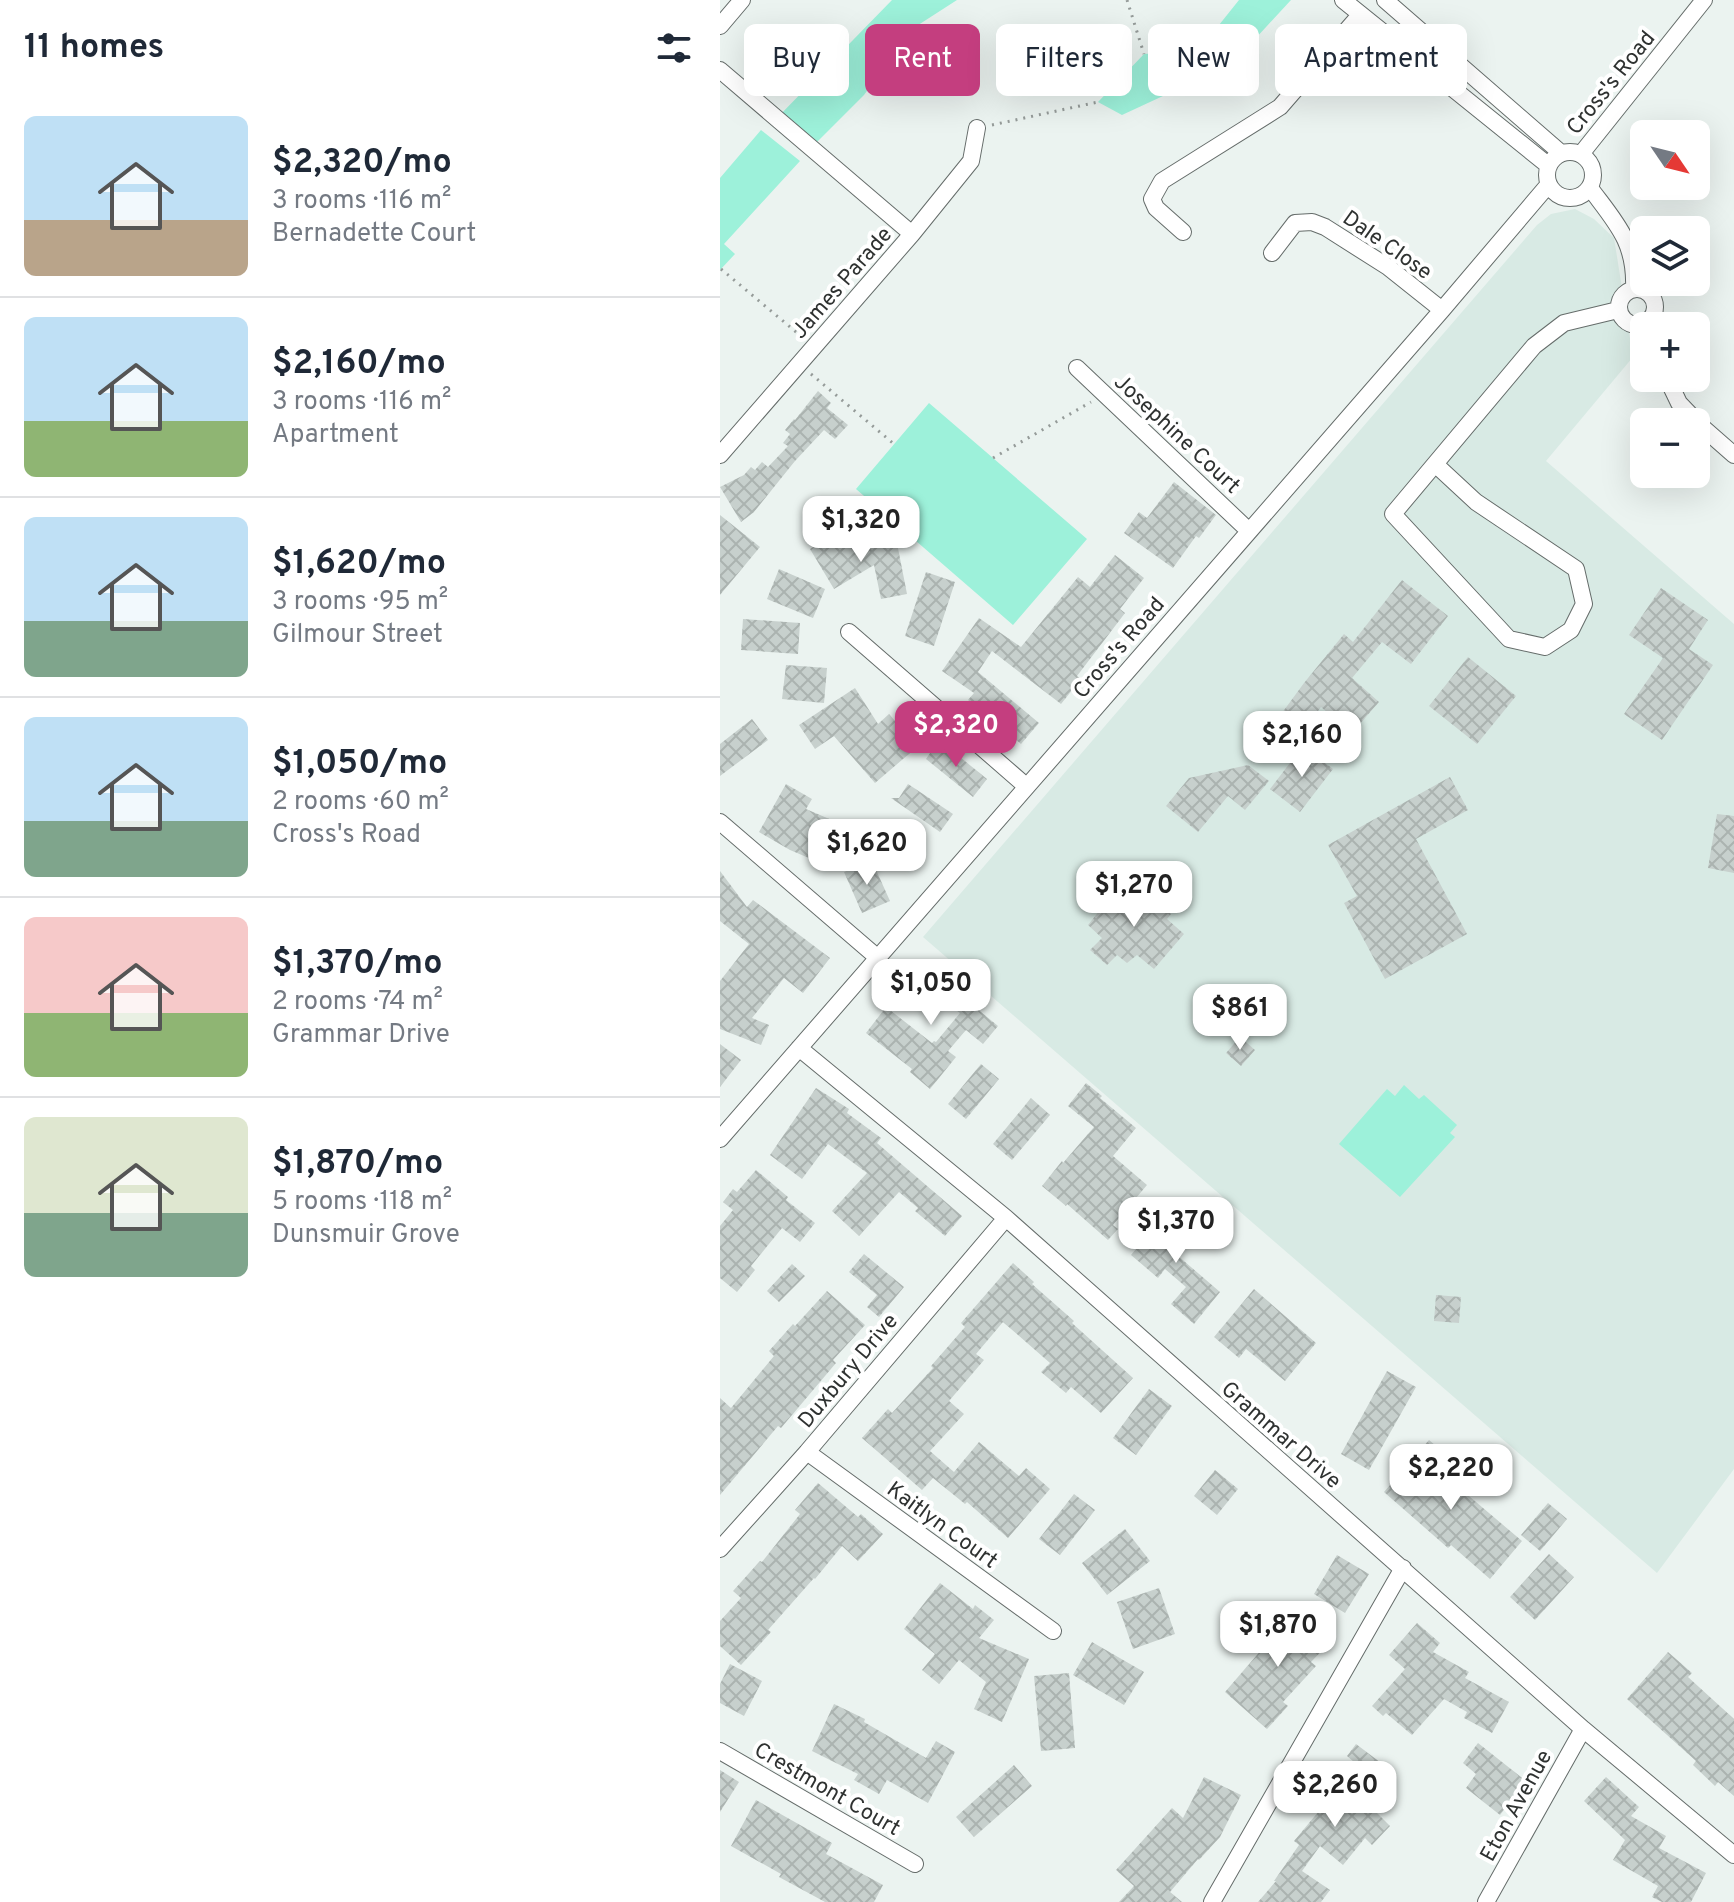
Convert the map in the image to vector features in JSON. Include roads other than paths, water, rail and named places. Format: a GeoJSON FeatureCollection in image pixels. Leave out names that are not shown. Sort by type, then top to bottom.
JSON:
{"type":"FeatureCollection","features":[{"type":"Feature","properties":{"kind":"street"},"geometry":{"type":"LineString","coordinates":[[720,26],[742,0]]}},
{"type":"Feature","properties":{"kind":"street"},"geometry":{"type":"LineString","coordinates":[[1343,0],[1549,166]]}},
{"type":"Feature","properties":{"kind":"street"},"geometry":{"type":"LineString","coordinates":[[1385,0],[1561,153]]}},
{"type":"Feature","properties":{"kind":"street","name":"Cross's Road"},"geometry":{"type":"LineString","coordinates":[[1581,154],[1704,0]]}},
{"type":"Feature","properties":{"kind":"street"},"geometry":{"type":"LineString","coordinates":[[1183,232],[1156,208],[1152,199],[1162,181],[1280,107],[1360,15]]}},
{"type":"Feature","properties":{"kind":"street"},"geometry":{"type":"LineString","coordinates":[[720,70],[912,234]]}},
{"type":"Feature","properties":{"kind":"street","name":"James Parade"},"geometry":{"type":"LineString","coordinates":[[720,455],[912,234],[971,161],[977,128]]}},
{"type":"Feature","properties":{"kind":"street"},"geometry":{"type":"LineString","coordinates":[[1561,153],[1581,154],[1587,158],[1594,172],[1590,188],[1572,198],[1557,193],[1547,176],[1549,166],[1561,153]]}},
{"type":"Feature","properties":{"kind":"street","name":"Cross's Road"},"geometry":{"type":"LineString","coordinates":[[720,1139],[1549,184]]}},
{"type":"Feature","properties":{"kind":"street"},"geometry":{"type":"LineString","coordinates":[[1590,188],[1622,230],[1630,251]]}},
{"type":"Feature","properties":{"kind":"street","name":"Dale Close"},"geometry":{"type":"LineString","coordinates":[[1272,253],[1295,223],[1312,222],[1388,267],[1442,310]]}},
{"type":"Feature","properties":{"kind":"street"},"geometry":{"type":"LineString","coordinates":[[1630,290],[1621,298],[1618,310],[1624,321],[1630,324]]}},
{"type":"Feature","properties":{"kind":"street"},"geometry":{"type":"LineString","coordinates":[[1435,464],[1476,502],[1576,569],[1584,604],[1571,630],[1545,647],[1509,639],[1393,514],[1534,346],[1564,323],[1618,310]]}},
{"type":"Feature","properties":{"kind":"street","name":"Josephine Court"},"geometry":{"type":"LineString","coordinates":[[1077,368],[1249,531]]}},
{"type":"Feature","properties":{"kind":"street"},"geometry":{"type":"LineString","coordinates":[[1674,392],[1679,403],[1701,426],[1734,455]]}},
{"type":"Feature","properties":{"kind":"street"},"geometry":{"type":"LineString","coordinates":[[849,632],[1026,786]]}},
{"type":"Feature","properties":{"kind":"street"},"geometry":{"type":"LineString","coordinates":[[720,822],[878,958]]}},
{"type":"Feature","properties":{"kind":"street","name":"Grammar Drive"},"geometry":{"type":"LineString","coordinates":[[799,1048],[1006,1218],[1583,1729],[1734,1855]]}},
{"type":"Feature","properties":{"kind":"street","name":"Duxbury Drive"},"geometry":{"type":"LineString","coordinates":[[720,1549],[807,1452],[1006,1218]]}},
{"type":"Feature","properties":{"kind":"street","name":"Kaitlyn Court"},"geometry":{"type":"LineString","coordinates":[[807,1452],[1053,1631]]}},
{"type":"Feature","properties":{"kind":"street"},"geometry":{"type":"LineString","coordinates":[[1212,1902],[1403,1568]]}},
{"type":"Feature","properties":{"kind":"street","name":"Eton Avenue"},"geometry":{"type":"LineString","coordinates":[[1486,1902],[1583,1729]]}},
{"type":"Feature","properties":{"kind":"street","name":"Crestmont Court"},"geometry":{"type":"LineString","coordinates":[[720,1751],[915,1864]]}}]}
